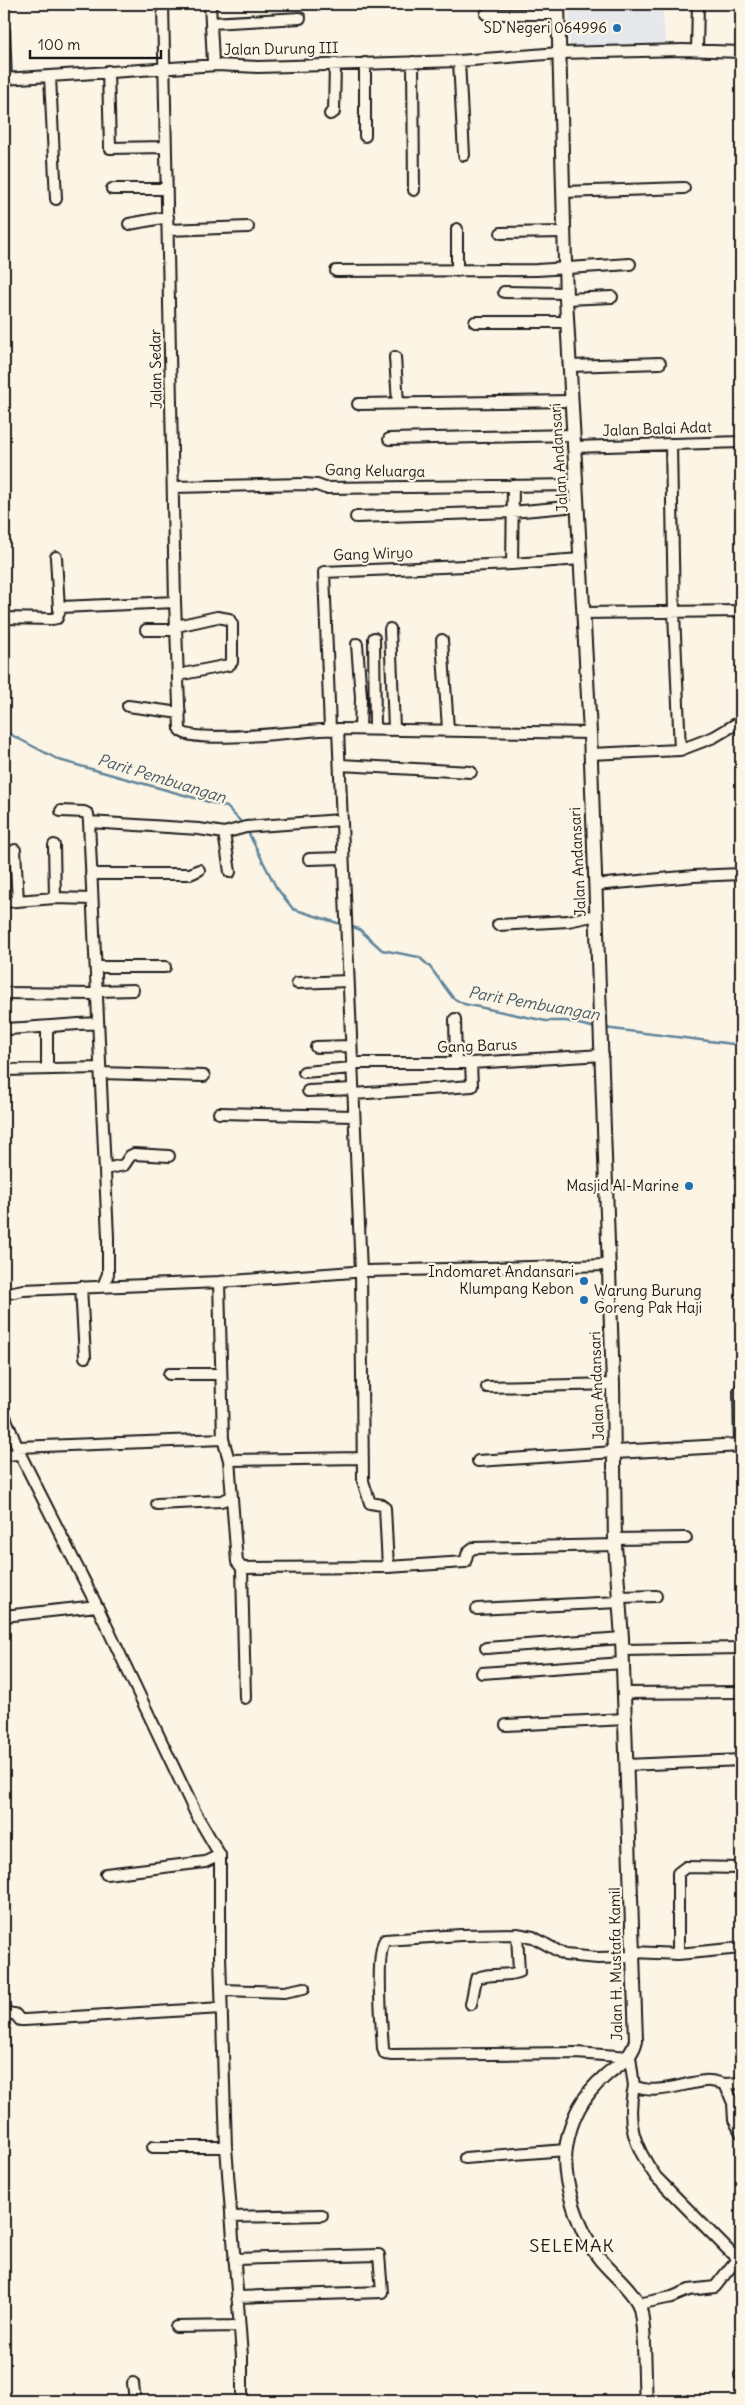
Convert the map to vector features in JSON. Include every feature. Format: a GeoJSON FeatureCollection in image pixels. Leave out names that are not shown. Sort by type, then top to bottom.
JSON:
{"type":"FeatureCollection","features":[{"type":"Feature","properties":{"kind":"street","name":"Jalan Sedar"},"geometry":{"type":"LineString","coordinates":[[162,4],[166,68],[165,147],[168,189],[175,602],[182,733],[189,736],[241,737],[334,729]]}},
{"type":"Feature","properties":{"kind":"street"},"geometry":{"type":"LineString","coordinates":[[210,4],[213,62],[216,65]]}},
{"type":"Feature","properties":{"kind":"street"},"geometry":{"type":"LineString","coordinates":[[697,50],[698,4]]}},
{"type":"Feature","properties":{"kind":"street"},"geometry":{"type":"LineString","coordinates":[[486,14],[558,9]]}},
{"type":"Feature","properties":{"kind":"street","name":"Jalan Andansari"},"geometry":{"type":"LineString","coordinates":[[558,9],[566,296],[590,733],[603,1041],[615,1452],[614,1542],[626,1719]]}},
{"type":"Feature","properties":{"kind":"street"},"geometry":{"type":"LineString","coordinates":[[211,23],[300,18]]}},
{"type":"Feature","properties":{"kind":"street"},"geometry":{"type":"LineString","coordinates":[[4,31],[5,79]]}},
{"type":"Feature","properties":{"kind":"street","name":"Jalan Durung III"},"geometry":{"type":"LineString","coordinates":[[5,79],[216,65],[258,66],[459,61],[559,53],[697,50],[741,52]]}},
{"type":"Feature","properties":{"kind":"street"},"geometry":{"type":"LineString","coordinates":[[459,61],[464,155]]}},
{"type":"Feature","properties":{"kind":"street"},"geometry":{"type":"LineString","coordinates":[[413,62],[414,190]]}},
{"type":"Feature","properties":{"kind":"street"},"geometry":{"type":"LineString","coordinates":[[365,63],[365,136]]}},
{"type":"Feature","properties":{"kind":"street"},"geometry":{"type":"LineString","coordinates":[[330,114],[334,112],[335,64]]}},
{"type":"Feature","properties":{"kind":"street"},"geometry":{"type":"LineString","coordinates":[[108,71],[110,148],[165,147]]}},
{"type":"Feature","properties":{"kind":"street"},"geometry":{"type":"LineString","coordinates":[[50,77],[56,198]]}},
{"type":"Feature","properties":{"kind":"street"},"geometry":{"type":"LineString","coordinates":[[563,192],[684,188]]}},
{"type":"Feature","properties":{"kind":"street"},"geometry":{"type":"LineString","coordinates":[[112,189],[168,189]]}},
{"type":"Feature","properties":{"kind":"street"},"geometry":{"type":"LineString","coordinates":[[129,224],[168,217]]}},
{"type":"Feature","properties":{"kind":"street"},"geometry":{"type":"LineString","coordinates":[[168,230],[248,227]]}},
{"type":"Feature","properties":{"kind":"street"},"geometry":{"type":"LineString","coordinates":[[456,271],[457,229]]}},
{"type":"Feature","properties":{"kind":"street"},"geometry":{"type":"LineString","coordinates":[[501,233],[564,232]]}},
{"type":"Feature","properties":{"kind":"street"},"geometry":{"type":"LineString","coordinates":[[336,272],[538,270],[630,264]]}},
{"type":"Feature","properties":{"kind":"street"},"geometry":{"type":"LineString","coordinates":[[504,292],[612,297]]}},
{"type":"Feature","properties":{"kind":"street"},"geometry":{"type":"LineString","coordinates":[[475,322],[568,322]]}},
{"type":"Feature","properties":{"kind":"street"},"geometry":{"type":"LineString","coordinates":[[395,357],[398,403]]}},
{"type":"Feature","properties":{"kind":"street"},"geometry":{"type":"LineString","coordinates":[[570,366],[660,363]]}},
{"type":"Feature","properties":{"kind":"street"},"geometry":{"type":"LineString","coordinates":[[358,404],[571,401]]}},
{"type":"Feature","properties":{"kind":"street","name":"Jalan Balai Adat"},"geometry":{"type":"LineString","coordinates":[[389,440],[573,441],[671,444],[741,442]]}},
{"type":"Feature","properties":{"kind":"street"},"geometry":{"type":"LineString","coordinates":[[671,444],[674,613],[680,750]]}},
{"type":"Feature","properties":{"kind":"street","name":"Gang Keluarga"},"geometry":{"type":"LineString","coordinates":[[173,487],[304,484],[317,485],[324,488],[577,485]]}},
{"type":"Feature","properties":{"kind":"street"},"geometry":{"type":"LineString","coordinates":[[512,564],[513,485]]}},
{"type":"Feature","properties":{"kind":"street"},"geometry":{"type":"LineString","coordinates":[[356,517],[512,512],[578,506]]}},
{"type":"Feature","properties":{"kind":"street"},"geometry":{"type":"LineString","coordinates":[[4,618],[57,618],[59,609],[56,557]]}},
{"type":"Feature","properties":{"kind":"street","name":"Gang Wiryo"},"geometry":{"type":"LineString","coordinates":[[334,729],[324,572],[512,564],[581,559]]}},
{"type":"Feature","properties":{"kind":"street"},"geometry":{"type":"LineString","coordinates":[[59,609],[175,602]]}},
{"type":"Feature","properties":{"kind":"street"},"geometry":{"type":"LineString","coordinates":[[583,613],[741,611]]}},
{"type":"Feature","properties":{"kind":"street"},"geometry":{"type":"LineString","coordinates":[[146,630],[177,628],[217,617],[230,619],[232,624],[232,662],[229,665],[178,675]]}},
{"type":"Feature","properties":{"kind":"street"},"geometry":{"type":"LineString","coordinates":[[390,629],[394,728]]}},
{"type":"Feature","properties":{"kind":"street"},"geometry":{"type":"LineString","coordinates":[[374,638],[376,729]]}},
{"type":"Feature","properties":{"kind":"street"},"geometry":{"type":"LineString","coordinates":[[442,640],[448,730]]}},
{"type":"Feature","properties":{"kind":"street"},"geometry":{"type":"LineString","coordinates":[[357,644],[361,697],[360,729]]}},
{"type":"Feature","properties":{"kind":"street"},"geometry":{"type":"LineString","coordinates":[[128,706],[180,713]]}},
{"type":"Feature","properties":{"kind":"street"},"geometry":{"type":"LineString","coordinates":[[590,754],[680,750],[714,737],[741,721]]}},
{"type":"Feature","properties":{"kind":"street"},"geometry":{"type":"LineString","coordinates":[[388,1567],[385,1508],[382,1505],[370,1503],[364,1481],[361,1272],[340,765],[334,729],[394,728],[511,733],[590,733]]}},
{"type":"Feature","properties":{"kind":"street"},"geometry":{"type":"LineString","coordinates":[[340,765],[471,772]]}},
{"type":"Feature","properties":{"kind":"street"},"geometry":{"type":"LineString","coordinates":[[61,811],[84,812],[88,814],[89,822],[98,992],[102,1138],[105,1169],[108,1274],[104,1286]]}},
{"type":"Feature","properties":{"kind":"street"},"geometry":{"type":"LineString","coordinates":[[89,822],[230,832],[246,826],[341,820]]}},
{"type":"Feature","properties":{"kind":"street"},"geometry":{"type":"LineString","coordinates":[[230,832],[230,872]]}},
{"type":"Feature","properties":{"kind":"street"},"geometry":{"type":"LineString","coordinates":[[54,845],[55,898]]}},
{"type":"Feature","properties":{"kind":"street"},"geometry":{"type":"LineString","coordinates":[[14,850],[18,901]]}},
{"type":"Feature","properties":{"kind":"street"},"geometry":{"type":"LineString","coordinates":[[309,859],[343,858]]}},
{"type":"Feature","properties":{"kind":"street"},"geometry":{"type":"LineString","coordinates":[[91,874],[190,874],[199,870]]}},
{"type":"Feature","properties":{"kind":"street"},"geometry":{"type":"LineString","coordinates":[[595,885],[694,876],[741,874]]}},
{"type":"Feature","properties":{"kind":"street"},"geometry":{"type":"LineString","coordinates":[[4,902],[55,898],[92,899]]}},
{"type":"Feature","properties":{"kind":"street"},"geometry":{"type":"LineString","coordinates":[[498,925],[568,921],[597,915]]}},
{"type":"Feature","properties":{"kind":"street"},"geometry":{"type":"LineString","coordinates":[[96,968],[165,967]]}},
{"type":"Feature","properties":{"kind":"street"},"geometry":{"type":"LineString","coordinates":[[297,983],[348,981]]}},
{"type":"Feature","properties":{"kind":"street"},"geometry":{"type":"LineString","coordinates":[[4,993],[133,990]]}},
{"type":"Feature","properties":{"kind":"street"},"geometry":{"type":"LineString","coordinates":[[455,1019],[456,1063]]}},
{"type":"Feature","properties":{"kind":"street"},"geometry":{"type":"LineString","coordinates":[[4,1029],[47,1028],[58,1024],[98,1023]]}},
{"type":"Feature","properties":{"kind":"street"},"geometry":{"type":"LineString","coordinates":[[47,1028],[47,1069]]}},
{"type":"Feature","properties":{"kind":"street"},"geometry":{"type":"LineString","coordinates":[[316,1048],[351,1046]]}},
{"type":"Feature","properties":{"kind":"street","name":"Gang Barus"},"geometry":{"type":"LineString","coordinates":[[304,1072],[352,1065],[456,1063],[603,1055]]}},
{"type":"Feature","properties":{"kind":"street"},"geometry":{"type":"LineString","coordinates":[[308,1091],[472,1086],[471,1062]]}},
{"type":"Feature","properties":{"kind":"street"},"geometry":{"type":"LineString","coordinates":[[4,1070],[47,1069],[204,1076]]}},
{"type":"Feature","properties":{"kind":"street"},"geometry":{"type":"LineString","coordinates":[[219,1113],[354,1116]]}},
{"type":"Feature","properties":{"kind":"street"},"geometry":{"type":"LineString","coordinates":[[105,1169],[124,1165],[130,1156],[134,1154],[169,1156]]}},
{"type":"Feature","properties":{"kind":"street"},"geometry":{"type":"LineString","coordinates":[[4,1294],[81,1287],[219,1282],[361,1272],[609,1265]]}},
{"type":"Feature","properties":{"kind":"street"},"geometry":{"type":"LineString","coordinates":[[219,1282],[223,1439],[229,1460],[237,1562],[242,1568],[245,1698]]}},
{"type":"Feature","properties":{"kind":"street"},"geometry":{"type":"LineString","coordinates":[[81,1287],[85,1357]]}},
{"type":"Feature","properties":{"kind":"street"},"geometry":{"type":"LineString","coordinates":[[169,1374],[220,1374]]}},
{"type":"Feature","properties":{"kind":"street"},"geometry":{"type":"LineString","coordinates":[[487,1387],[613,1384]]}},
{"type":"Feature","properties":{"kind":"street"},"geometry":{"type":"LineString","coordinates":[[478,1460],[741,1445],[738,1391]]}},
{"type":"Feature","properties":{"kind":"street"},"geometry":{"type":"LineString","coordinates":[[4,1414],[19,1450],[97,1606],[196,1814],[220,1855],[221,2008],[226,2147],[239,2326],[242,2401]]}},
{"type":"Feature","properties":{"kind":"street"},"geometry":{"type":"LineString","coordinates":[[4,1455],[19,1450],[223,1439]]}},
{"type":"Feature","properties":{"kind":"street"},"geometry":{"type":"LineString","coordinates":[[229,1460],[363,1458]]}},
{"type":"Feature","properties":{"kind":"street"},"geometry":{"type":"LineString","coordinates":[[157,1504],[221,1501],[232,1497]]}},
{"type":"Feature","properties":{"kind":"street"},"geometry":{"type":"LineString","coordinates":[[242,1568],[388,1567],[465,1562],[468,1552],[473,1548],[686,1538]]}},
{"type":"Feature","properties":{"kind":"street"},"geometry":{"type":"LineString","coordinates":[[477,1608],[656,1596]]}},
{"type":"Feature","properties":{"kind":"street"},"geometry":{"type":"LineString","coordinates":[[4,1616],[97,1606]]}},
{"type":"Feature","properties":{"kind":"street"},"geometry":{"type":"LineString","coordinates":[[486,1648],[622,1644],[741,1648]]}},
{"type":"Feature","properties":{"kind":"street"},"geometry":{"type":"LineString","coordinates":[[482,1673],[623,1663]]}},
{"type":"Feature","properties":{"kind":"street"},"geometry":{"type":"LineString","coordinates":[[624,1693],[741,1692]]}},
{"type":"Feature","properties":{"kind":"street"},"geometry":{"type":"LineString","coordinates":[[506,1725],[626,1719]]}},
{"type":"Feature","properties":{"kind":"street","name":"Jalan H. Mustafa Kamil"},"geometry":{"type":"LineString","coordinates":[[626,1719],[636,2040],[630,2057],[605,2076],[579,2106],[572,2120],[566,2150],[567,2182],[576,2213],[601,2260],[638,2304]]}},
{"type":"Feature","properties":{"kind":"street"},"geometry":{"type":"LineString","coordinates":[[627,1765],[741,1760]]}},
{"type":"Feature","properties":{"kind":"street"},"geometry":{"type":"LineString","coordinates":[[106,1874],[205,1862],[220,1855]]}},
{"type":"Feature","properties":{"kind":"street"},"geometry":{"type":"LineString","coordinates":[[678,1954],[678,1874],[686,1867],[741,1868]]}},
{"type":"Feature","properties":{"kind":"street"},"geometry":{"type":"LineString","coordinates":[[471,2004],[476,1979],[511,1975],[519,1972],[517,1934]]}},
{"type":"Feature","properties":{"kind":"street"},"geometry":{"type":"LineString","coordinates":[[646,2401],[641,2314],[638,2304],[672,2297],[689,2290],[716,2287],[739,2261],[656,2177],[647,2164],[631,2126],[630,2106],[634,2086],[630,2057],[576,2053],[386,2054],[383,2049],[380,1994],[382,1950],[385,1940],[461,1935],[517,1934],[532,1937],[565,1955],[598,1958],[633,1954],[678,1954],[741,1948]]}},
{"type":"Feature","properties":{"kind":"street"},"geometry":{"type":"LineString","coordinates":[[221,1990],[284,1992],[304,1988]]}},
{"type":"Feature","properties":{"kind":"street"},"geometry":{"type":"LineString","coordinates":[[4,2014],[15,2014],[20,2020],[25,2020],[221,2008]]}},
{"type":"Feature","properties":{"kind":"street"},"geometry":{"type":"LineString","coordinates":[[634,2086],[641,2089],[677,2087],[707,2081],[725,2084],[741,2083]]}},
{"type":"Feature","properties":{"kind":"street"},"geometry":{"type":"LineString","coordinates":[[725,2084],[733,2103],[734,2120],[741,2133]]}},
{"type":"Feature","properties":{"kind":"street"},"geometry":{"type":"LineString","coordinates":[[153,2147],[226,2147]]}},
{"type":"Feature","properties":{"kind":"street"},"geometry":{"type":"LineString","coordinates":[[465,2158],[566,2150]]}},
{"type":"Feature","properties":{"kind":"street"},"geometry":{"type":"LineString","coordinates":[[231,2217],[322,2215]]}},
{"type":"Feature","properties":{"kind":"street"},"geometry":{"type":"LineString","coordinates":[[234,2259],[379,2255],[382,2292],[237,2297]]}},
{"type":"Feature","properties":{"kind":"street"},"geometry":{"type":"LineString","coordinates":[[176,2327],[239,2326]]}},
{"type":"Feature","properties":{"kind":"street"},"geometry":{"type":"LineString","coordinates":[[133,2383],[135,2401]]}},
{"type":"Feature","properties":{"kind":"shaded area","name":"SD Negeri 064996"},"geometry":{"type":"Polygon","coordinates":[[[613,4],[662,4],[666,43],[570,47],[569,12],[613,10],[613,4]]]}},
{"type":"Feature","properties":{"kind":"waterway","name":"Parit Pembuangan"},"geometry":{"type":"LineString","coordinates":[[4,731],[59,760],[227,807],[243,824]]}},
{"type":"Feature","properties":{"kind":"waterway","name":"Parit Pembuangan"},"geometry":{"type":"LineString","coordinates":[[247,830],[276,887],[293,909],[344,925]]}},
{"type":"Feature","properties":{"kind":"waterway","name":"Parit Pembuangan"},"geometry":{"type":"LineString","coordinates":[[349,926],[359,929],[382,950],[419,957],[430,967],[453,998],[464,1004],[546,1021],[566,1021],[596,1028]]}},
{"type":"Feature","properties":{"kind":"waterway","name":"Parit Pembuangan"},"geometry":{"type":"LineString","coordinates":[[604,1028],[741,1045]]}},
{"type":"Feature","properties":{"kind":"place","name":"SD Negeri 064996"},"geometry":{"type":"Point","coordinates":[617,28]}},
{"type":"Feature","properties":{"kind":"place","name":"Masjid Al-Marine"},"geometry":{"type":"Point","coordinates":[689,1186]}},
{"type":"Feature","properties":{"kind":"place","name":"Indomaret Andansari Klumpang Kebon"},"geometry":{"type":"Point","coordinates":[584,1281]}},
{"type":"Feature","properties":{"kind":"place","name":"Warung Burung Goreng Pak Haji"},"geometry":{"type":"Point","coordinates":[584,1300]}},
{"type":"Feature","properties":{"kind":"district","name":"SELEMAK"},"geometry":{"type":"Point","coordinates":[572,2246]}}]}
